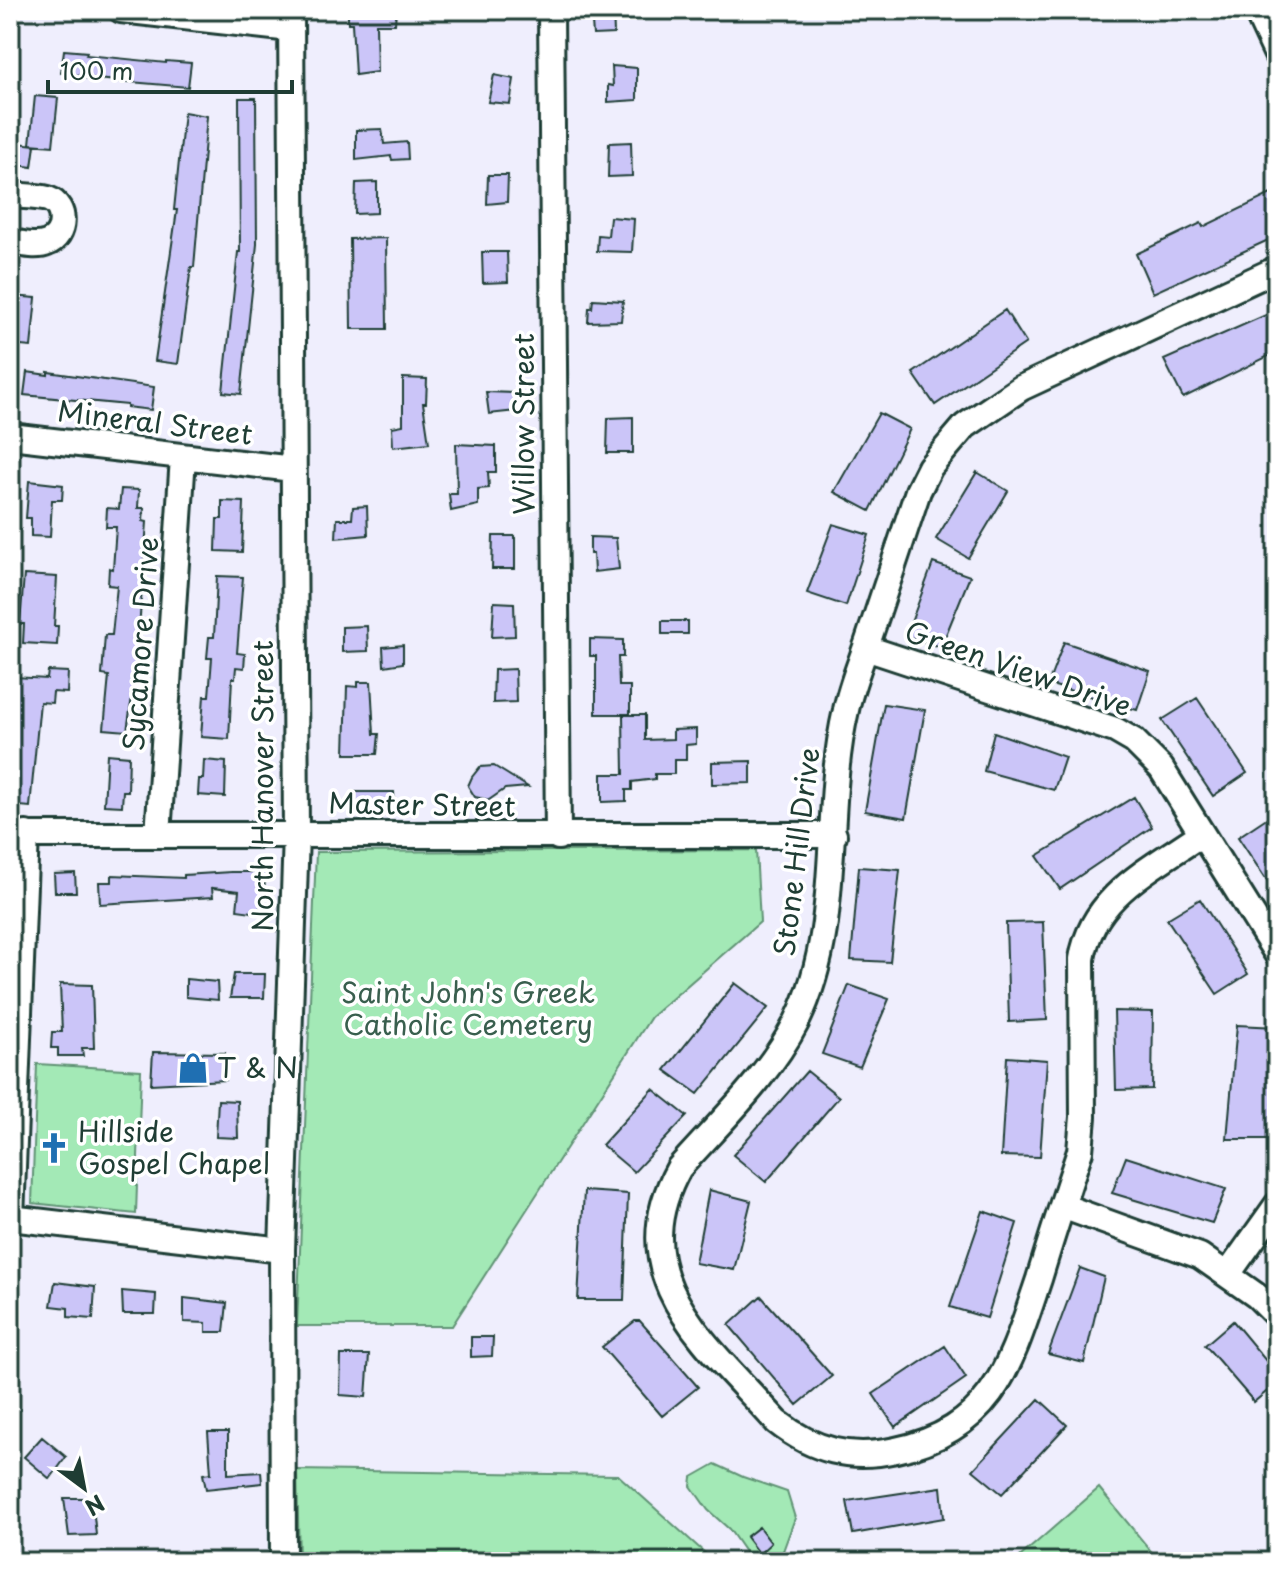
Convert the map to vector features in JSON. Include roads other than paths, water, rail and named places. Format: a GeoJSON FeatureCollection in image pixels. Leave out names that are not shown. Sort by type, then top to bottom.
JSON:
{"type":"FeatureCollection","features":[{"type":"Feature","properties":{"kind":"street"},"geometry":{"type":"LineString","coordinates":[[121,10],[291,20]]}},
{"type":"Feature","properties":{"kind":"street","name":"Willow Street"},"geometry":{"type":"LineString","coordinates":[[551,10],[558,837]]}},
{"type":"Feature","properties":{"kind":"street"},"geometry":{"type":"LineString","coordinates":[[1256,10],[1277,55]]}},
{"type":"Feature","properties":{"kind":"street","name":"North Hanover Street"},"geometry":{"type":"LineString","coordinates":[[283,1562],[282,1250],[296,834],[291,20]]}},
{"type":"Feature","properties":{"kind":"street"},"geometry":{"type":"LineString","coordinates":[[10,195],[49,199],[58,206],[62,217],[57,237],[49,243],[10,242]]}},
{"type":"Feature","properties":{"kind":"street","name":"Stone Hill Drive"},"geometry":{"type":"LineString","coordinates":[[1201,834],[1118,892],[1097,915],[1086,937],[1082,959],[1083,1117],[1080,1151],[1014,1356],[1005,1373],[978,1409],[958,1425],[909,1447],[867,1455],[841,1453],[792,1434],[777,1422],[683,1316],[664,1277],[658,1239],[659,1217],[667,1190],[679,1168],[779,1051],[797,1021],[811,985],[821,944],[834,835],[839,747],[846,708],[918,491],[930,467],[965,426],[1021,388],[1277,269]]}},
{"type":"Feature","properties":{"kind":"street","name":"Mineral Street"},"geometry":{"type":"LineString","coordinates":[[10,436],[293,469]]}},
{"type":"Feature","properties":{"kind":"street","name":"Sycamore Drive"},"geometry":{"type":"LineString","coordinates":[[158,835],[183,457]]}},
{"type":"Feature","properties":{"kind":"street","name":"Green View Drive"},"geometry":{"type":"LineString","coordinates":[[866,648],[1115,730],[1134,741],[1161,768],[1277,954]]}},
{"type":"Feature","properties":{"kind":"street"},"geometry":{"type":"LineString","coordinates":[[18,835],[11,1218],[282,1250]]}},
{"type":"Feature","properties":{"kind":"street","name":"Master Street"},"geometry":{"type":"LineString","coordinates":[[18,835],[834,835]]}},
{"type":"Feature","properties":{"kind":"street"},"geometry":{"type":"LineString","coordinates":[[1228,1274],[1277,1205]]}},
{"type":"Feature","properties":{"kind":"street"},"geometry":{"type":"LineString","coordinates":[[1062,1206],[1200,1256],[1257,1296],[1277,1316]]}},
{"type":"Feature","properties":{"kind":"place","name":"T & N"},"geometry":{"type":"Point","coordinates":[193,1068]}},
{"type":"Feature","properties":{"kind":"place","name":"Hillside Gospel Chapel"},"geometry":{"type":"Point","coordinates":[54,1148]}},
{"type":"Feature","properties":{"kind":"park label","name":"Saint John's Greek Catholic Cemetery"},"geometry":{"type":"Point","coordinates":[468,1009]}}]}
